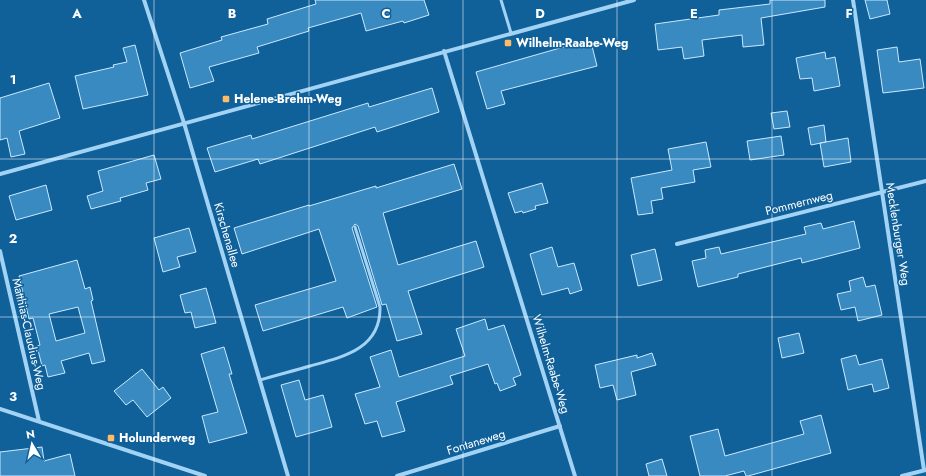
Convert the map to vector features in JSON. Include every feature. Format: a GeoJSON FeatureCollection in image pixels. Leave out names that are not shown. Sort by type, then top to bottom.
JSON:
{"type":"FeatureCollection","features":[{"type":"Feature","properties":{"kind":"street","name":"Kirschenallee"},"geometry":{"type":"LineString","coordinates":[[144,0],[184,123],[288,476]]}},
{"type":"Feature","properties":{"kind":"street"},"geometry":{"type":"LineString","coordinates":[[0,174],[634,0]]}},
{"type":"Feature","properties":{"kind":"street","name":"Mecklenburger Weg"},"geometry":{"type":"LineString","coordinates":[[853,0],[881,192],[925,470]]}},
{"type":"Feature","properties":{"kind":"street","name":"Wilhelm-Raabe-Weg"},"geometry":{"type":"LineString","coordinates":[[444,51],[575,476]]}},
{"type":"Feature","properties":{"kind":"street","name":"Pommernweg"},"geometry":{"type":"LineString","coordinates":[[677,244],[926,181]]}},
{"type":"Feature","properties":{"kind":"street","name":"Matthias-Claudius-Weg"},"geometry":{"type":"LineString","coordinates":[[0,251],[39,421]]}},
{"type":"Feature","properties":{"kind":"street"},"geometry":{"type":"LineString","coordinates":[[0,409],[205,476]]}},
{"type":"Feature","properties":{"kind":"street","name":"Fontaneweg"},"geometry":{"type":"LineString","coordinates":[[398,476],[560,426]]}},
{"type":"Feature","properties":{"kind":"street"},"geometry":{"type":"LineString","coordinates":[[902,476],[925,470]]}},
{"type":"Feature","properties":{"kind":"lane"},"geometry":{"type":"LineString","coordinates":[[501,0],[511,33]]}},
{"type":"Feature","properties":{"kind":"lane"},"geometry":{"type":"LineString","coordinates":[[260,380],[339,358],[357,350],[372,337],[380,317],[380,307],[356,227]]}},
{"type":"Feature","properties":{"kind":"building"},"geometry":{"type":"Polygon","coordinates":[[[315,0],[424,0],[429,15],[404,23],[403,21],[366,31],[361,13],[308,28],[309,31],[257,47],[259,53],[209,67],[214,81],[190,88],[180,53],[222,40],[221,37],[268,24],[267,19],[316,4],[315,0]]]}},
{"type":"Feature","properties":{"kind":"building"},"geometry":{"type":"Polygon","coordinates":[[[770,0],[825,0],[825,7],[761,18],[764,45],[743,47],[742,35],[702,40],[704,56],[684,59],[682,47],[658,50],[655,24],[719,15],[719,10],[770,4],[770,0]]]}},
{"type":"Feature","properties":{"kind":"building"},"geometry":{"type":"Polygon","coordinates":[[[865,0],[887,0],[890,14],[870,19],[865,0]]]}},
{"type":"Feature","properties":{"kind":"building"},"geometry":{"type":"Polygon","coordinates":[[[581,42],[583,48],[592,46],[597,66],[501,91],[505,104],[487,109],[476,72],[581,42]]]}},
{"type":"Feature","properties":{"kind":"building"},"geometry":{"type":"Polygon","coordinates":[[[135,45],[148,95],[83,109],[75,76],[114,67],[113,65],[127,62],[123,48],[135,45]]]}},
{"type":"Feature","properties":{"kind":"building"},"geometry":{"type":"Polygon","coordinates":[[[897,47],[899,62],[920,59],[924,88],[883,93],[877,50],[897,47]]]}},
{"type":"Feature","properties":{"kind":"building"},"geometry":{"type":"Polygon","coordinates":[[[825,52],[826,59],[835,57],[840,86],[814,91],[812,78],[800,79],[796,58],[825,52]]]}},
{"type":"Feature","properties":{"kind":"building"},"geometry":{"type":"Polygon","coordinates":[[[49,83],[60,118],[19,131],[25,154],[11,157],[7,138],[0,140],[0,98],[49,83]]]}},
{"type":"Feature","properties":{"kind":"building"},"geometry":{"type":"Polygon","coordinates":[[[432,88],[439,112],[377,132],[375,127],[260,164],[258,159],[215,172],[207,148],[251,135],[252,139],[368,103],[369,107],[432,88]]]}},
{"type":"Feature","properties":{"kind":"building"},"geometry":{"type":"Polygon","coordinates":[[[787,111],[790,127],[774,129],[771,113],[787,111]]]}},
{"type":"Feature","properties":{"kind":"building"},"geometry":{"type":"Polygon","coordinates":[[[824,125],[826,142],[811,145],[808,128],[824,125]]]}},
{"type":"Feature","properties":{"kind":"building"},"geometry":{"type":"Polygon","coordinates":[[[781,136],[784,155],[750,160],[747,141],[781,136]]]}},
{"type":"Feature","properties":{"kind":"building"},"geometry":{"type":"Polygon","coordinates":[[[848,138],[851,162],[824,167],[820,143],[848,138]]]}},
{"type":"Feature","properties":{"kind":"building"},"geometry":{"type":"Polygon","coordinates":[[[706,142],[711,167],[693,170],[695,182],[661,188],[663,199],[651,201],[653,213],[638,215],[631,178],[672,170],[668,149],[706,142]]]}},
{"type":"Feature","properties":{"kind":"building"},"geometry":{"type":"Polygon","coordinates":[[[154,155],[161,179],[146,183],[148,190],[120,198],[121,201],[91,209],[87,196],[103,191],[98,171],[154,155]]]}},
{"type":"Feature","properties":{"kind":"building"},"geometry":{"type":"Polygon","coordinates":[[[454,164],[462,189],[383,213],[398,265],[476,241],[484,267],[408,291],[422,334],[397,341],[386,304],[382,305],[358,226],[355,224],[352,228],[377,307],[347,318],[343,307],[263,331],[255,305],[336,281],[319,229],[242,254],[234,228],[376,186],[376,188],[454,164]]]}},
{"type":"Feature","properties":{"kind":"building"},"geometry":{"type":"Polygon","coordinates":[[[542,183],[548,203],[535,206],[536,209],[523,213],[522,211],[515,213],[508,193],[542,183]]]}},
{"type":"Feature","properties":{"kind":"building"},"geometry":{"type":"Polygon","coordinates":[[[46,185],[52,210],[16,220],[9,196],[46,185]]]}},
{"type":"Feature","properties":{"kind":"building"},"geometry":{"type":"Polygon","coordinates":[[[854,221],[860,248],[802,263],[801,258],[738,274],[738,277],[698,287],[692,261],[706,258],[705,250],[719,247],[721,254],[806,234],[804,227],[821,223],[823,229],[854,221]]]}},
{"type":"Feature","properties":{"kind":"building"},"geometry":{"type":"Polygon","coordinates":[[[189,228],[196,252],[177,257],[180,267],[163,272],[154,238],[189,228]]]}},
{"type":"Feature","properties":{"kind":"building"},"geometry":{"type":"Polygon","coordinates":[[[552,247],[558,267],[574,263],[582,290],[570,294],[568,288],[542,295],[530,254],[552,247]]]}},
{"type":"Feature","properties":{"kind":"building"},"geometry":{"type":"Polygon","coordinates":[[[655,249],[662,280],[638,286],[631,255],[655,249]]]}},
{"type":"Feature","properties":{"kind":"building"},"geometry":{"type":"Polygon","coordinates":[[[77,260],[85,289],[90,287],[93,300],[91,301],[105,361],[92,364],[89,353],[61,361],[65,373],[48,377],[45,365],[42,366],[37,346],[40,345],[33,318],[29,319],[19,276],[77,260]],[[78,307],[49,314],[56,341],[85,333],[78,307]]]}},
{"type":"Feature","properties":{"kind":"building"},"geometry":{"type":"Polygon","coordinates":[[[863,277],[866,287],[875,285],[882,315],[858,321],[855,307],[841,310],[837,294],[851,291],[849,281],[863,277]]]}},
{"type":"Feature","properties":{"kind":"building"},"geometry":{"type":"Polygon","coordinates":[[[206,288],[216,323],[195,328],[191,312],[185,313],[180,295],[206,288]]]}},
{"type":"Feature","properties":{"kind":"building"},"geometry":{"type":"Polygon","coordinates":[[[485,319],[488,330],[504,325],[521,375],[513,378],[516,385],[500,391],[497,383],[495,384],[488,364],[450,376],[453,384],[396,402],[405,431],[382,437],[377,421],[365,424],[355,394],[380,387],[370,357],[391,350],[399,377],[465,356],[456,329],[485,319]]]}},
{"type":"Feature","properties":{"kind":"building"},"geometry":{"type":"Polygon","coordinates":[[[799,333],[804,353],[782,358],[778,338],[799,333]]]}},
{"type":"Feature","properties":{"kind":"building"},"geometry":{"type":"Polygon","coordinates":[[[224,347],[232,374],[229,374],[247,433],[209,443],[202,416],[218,412],[201,354],[224,347]]]}},
{"type":"Feature","properties":{"kind":"building"},"geometry":{"type":"Polygon","coordinates":[[[652,353],[656,365],[631,372],[636,395],[617,400],[613,385],[600,388],[595,365],[637,355],[637,358],[652,353]]]}},
{"type":"Feature","properties":{"kind":"building"},"geometry":{"type":"Polygon","coordinates":[[[856,355],[859,365],[882,359],[889,388],[874,392],[872,384],[848,390],[841,359],[856,355]]]}},
{"type":"Feature","properties":{"kind":"building"},"geometry":{"type":"Polygon","coordinates":[[[142,369],[159,390],[163,387],[171,398],[147,417],[133,400],[126,405],[114,391],[142,369]]]}},
{"type":"Feature","properties":{"kind":"building"},"geometry":{"type":"Polygon","coordinates":[[[299,380],[305,400],[323,395],[332,427],[296,437],[281,385],[299,380]]]}},
{"type":"Feature","properties":{"kind":"building"},"geometry":{"type":"Polygon","coordinates":[[[821,415],[831,453],[748,476],[746,476],[744,471],[725,476],[700,476],[690,436],[718,429],[725,456],[804,434],[800,421],[821,415]]]}},
{"type":"Feature","properties":{"kind":"building"},"geometry":{"type":"Polygon","coordinates":[[[42,447],[44,461],[70,454],[75,476],[0,476],[0,452],[42,447]]]}},
{"type":"Feature","properties":{"kind":"building"},"geometry":{"type":"Polygon","coordinates":[[[662,459],[667,476],[649,476],[646,464],[662,459]]]}},
{"type":"Feature","properties":{"kind":"place","name":"Wilhelm-Raabe-Weg"},"geometry":{"type":"Point","coordinates":[508,43]}},
{"type":"Feature","properties":{"kind":"place","name":"Helene-Brehm-Weg"},"geometry":{"type":"Point","coordinates":[226,99]}},
{"type":"Feature","properties":{"kind":"place","name":"Holunderweg"},"geometry":{"type":"Point","coordinates":[111,438]}}]}
